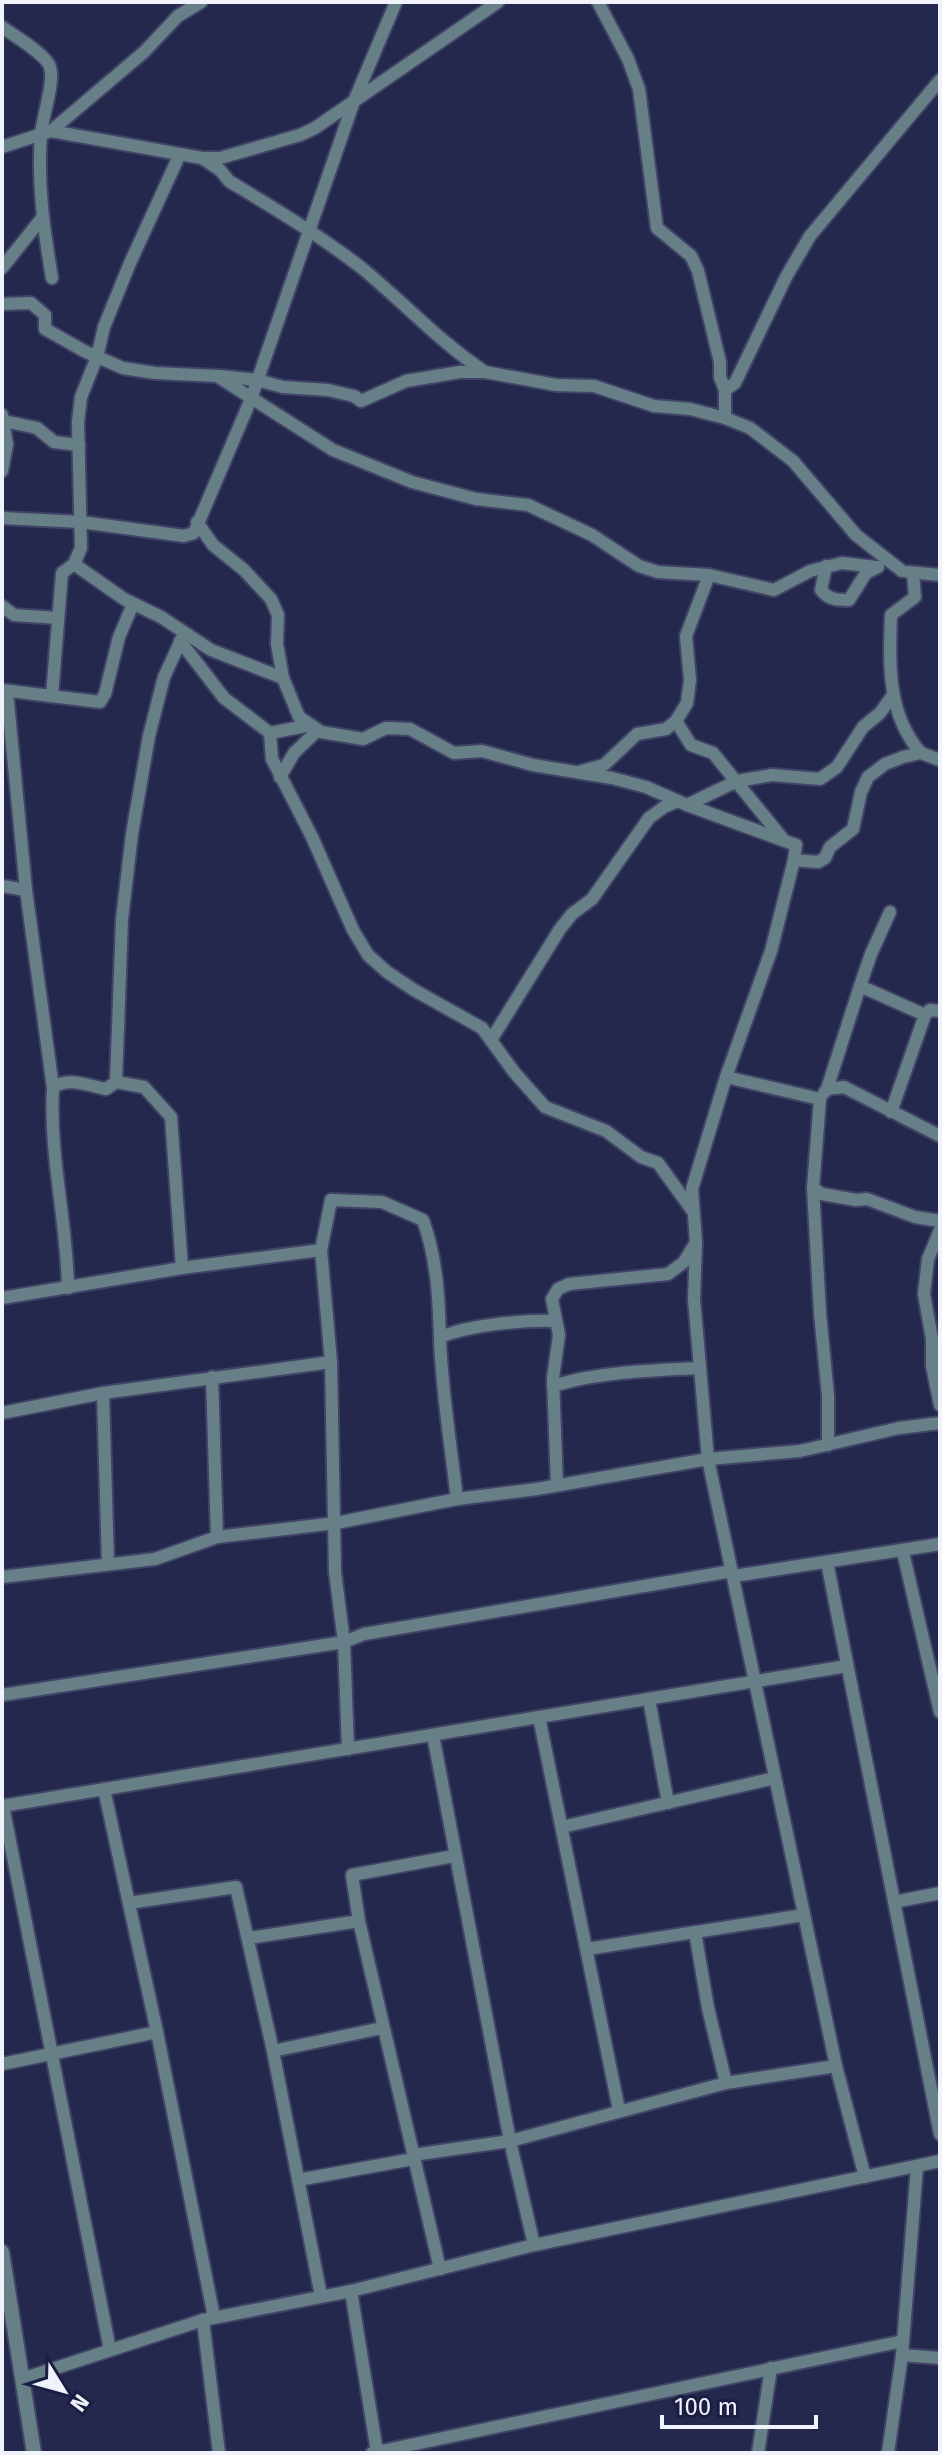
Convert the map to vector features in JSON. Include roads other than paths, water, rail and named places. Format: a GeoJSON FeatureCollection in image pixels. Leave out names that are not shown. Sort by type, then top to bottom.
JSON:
{"type":"FeatureCollection","features":[{"type":"Feature","properties":{"kind":"street"},"geometry":{"type":"LineString","coordinates":[[2,147],[46,133],[144,52],[178,16],[201,2]]}},
{"type":"Feature","properties":{"kind":"street"},"geometry":{"type":"LineString","coordinates":[[2,518],[81,522],[184,536],[194,533],[251,399],[354,101],[396,2]]}},
{"type":"Feature","properties":{"kind":"street"},"geometry":{"type":"LineString","coordinates":[[46,133],[202,158],[220,158],[300,135],[498,2]]}},
{"type":"Feature","properties":{"kind":"street"},"geometry":{"type":"LineString","coordinates":[[598,2],[628,59],[639,89],[657,228],[691,256],[698,271],[720,362],[720,377],[725,390],[725,418]]}},
{"type":"Feature","properties":{"kind":"street"},"geometry":{"type":"LineString","coordinates":[[2,27],[44,58],[50,67],[42,218],[52,278]]}},
{"type":"Feature","properties":{"kind":"street"},"geometry":{"type":"LineString","coordinates":[[725,390],[735,383],[786,277],[810,236],[940,80]]}},
{"type":"Feature","properties":{"kind":"street"},"geometry":{"type":"LineString","coordinates":[[52,695],[62,573],[74,564],[81,548],[78,422],[81,397],[97,357],[104,327],[130,263],[180,154]]}},
{"type":"Feature","properties":{"kind":"street"},"geometry":{"type":"LineString","coordinates":[[202,158],[220,170],[229,181],[309,231],[365,271],[458,354],[485,372]]}},
{"type":"Feature","properties":{"kind":"street"},"geometry":{"type":"LineString","coordinates":[[2,268],[42,218]]}},
{"type":"Feature","properties":{"kind":"street"},"geometry":{"type":"LineString","coordinates":[[2,304],[31,303],[45,315],[45,329],[123,368],[257,380],[283,387],[328,390],[354,396],[361,401],[406,381],[460,372],[485,372],[556,385],[594,386],[654,406],[690,409],[750,428],[793,461],[856,535],[907,572],[915,597],[891,615],[890,687],[911,742],[921,753],[940,760]]}},
{"type":"Feature","properties":{"kind":"street"},"geometry":{"type":"LineString","coordinates":[[217,376],[333,450],[412,482],[476,499],[528,505],[592,535],[639,566],[658,572],[709,575],[774,590],[810,571],[842,563],[940,575]]}},
{"type":"Feature","properties":{"kind":"street"},"geometry":{"type":"LineString","coordinates":[[2,471],[7,444],[3,418],[37,428],[54,442],[79,445]]}},
{"type":"Feature","properties":{"kind":"street"},"geometry":{"type":"LineString","coordinates":[[197,522],[213,545],[244,570],[271,599],[278,615],[277,644],[283,678],[299,717],[315,728],[340,737],[363,739],[386,728],[410,729],[454,753],[482,751],[574,773],[612,778],[646,787],[796,845],[771,951],[726,1077],[692,1189],[696,1242],[694,1299],[708,1459],[836,2066],[865,2177]]}},
{"type":"Feature","properties":{"kind":"street"},"geometry":{"type":"LineString","coordinates":[[74,564],[133,604],[161,617],[182,638],[224,698],[270,733],[315,728]]}},
{"type":"Feature","properties":{"kind":"street"},"geometry":{"type":"LineString","coordinates":[[826,566],[821,590],[836,600],[849,600],[866,573],[876,567]]}},
{"type":"Feature","properties":{"kind":"street"},"geometry":{"type":"LineString","coordinates":[[574,773],[604,765],[637,734],[666,729],[676,721],[687,703],[690,680],[686,636],[709,575]]}},
{"type":"Feature","properties":{"kind":"street"},"geometry":{"type":"LineString","coordinates":[[68,1288],[68,1256],[52,1126],[53,1088],[8,753],[5,691],[95,702],[102,699],[119,637],[133,604]]}},
{"type":"Feature","properties":{"kind":"street"},"geometry":{"type":"LineString","coordinates":[[2,608],[14,615],[57,618]]}},
{"type":"Feature","properties":{"kind":"street"},"geometry":{"type":"LineString","coordinates":[[182,638],[283,678]]}},
{"type":"Feature","properties":{"kind":"street"},"geometry":{"type":"LineString","coordinates":[[116,1082],[122,919],[132,834],[149,736],[164,677],[182,638]]}},
{"type":"Feature","properties":{"kind":"street"},"geometry":{"type":"LineString","coordinates":[[491,1040],[560,929],[572,914],[592,899],[649,818],[737,781],[772,775],[820,779],[837,767],[863,727],[880,713],[893,695]]}},
{"type":"Feature","properties":{"kind":"street"},"geometry":{"type":"LineString","coordinates":[[676,721],[691,745],[713,753],[785,841]]}},
{"type":"Feature","properties":{"kind":"street"},"geometry":{"type":"LineString","coordinates":[[280,777],[294,753],[315,728]]}},
{"type":"Feature","properties":{"kind":"street"},"geometry":{"type":"LineString","coordinates":[[270,733],[272,759],[312,837],[353,930],[368,955],[414,990],[482,1028],[545,1107],[606,1131],[641,1157],[658,1163],[693,1210]]}},
{"type":"Feature","properties":{"kind":"street"},"geometry":{"type":"LineString","coordinates":[[794,860],[818,862],[825,858],[830,847],[853,829],[861,792],[868,777],[885,764],[921,753]]}},
{"type":"Feature","properties":{"kind":"street"},"geometry":{"type":"LineString","coordinates":[[2,886],[26,890]]}},
{"type":"Feature","properties":{"kind":"street"},"geometry":{"type":"LineString","coordinates":[[828,1445],[828,1396],[813,1188],[824,1094],[871,954],[890,912]]}},
{"type":"Feature","properties":{"kind":"street"},"geometry":{"type":"LineString","coordinates":[[860,986],[925,1015]]}},
{"type":"Feature","properties":{"kind":"street"},"geometry":{"type":"LineString","coordinates":[[891,1112],[925,1015],[930,1010],[940,1011]]}},
{"type":"Feature","properties":{"kind":"street"},"geometry":{"type":"LineString","coordinates":[[726,1077],[824,1094],[844,1087],[940,1136]]}},
{"type":"Feature","properties":{"kind":"street"},"geometry":{"type":"LineString","coordinates":[[53,1088],[60,1082],[68,1081],[106,1089],[116,1082],[144,1087],[171,1117],[182,1268]]}},
{"type":"Feature","properties":{"kind":"street"},"geometry":{"type":"LineString","coordinates":[[813,1188],[822,1194],[867,1199],[915,1217],[940,1221]]}},
{"type":"Feature","properties":{"kind":"street"},"geometry":{"type":"LineString","coordinates":[[348,1749],[344,1642],[335,1572],[331,1362],[321,1250],[331,1200],[382,1202],[423,1220],[437,1277],[457,1499]]}},
{"type":"Feature","properties":{"kind":"street"},"geometry":{"type":"LineString","coordinates":[[940,1230],[928,1259],[924,1294],[940,1405]]}},
{"type":"Feature","properties":{"kind":"street"},"geometry":{"type":"LineString","coordinates":[[557,1485],[553,1386],[559,1335],[552,1299],[562,1286],[581,1281],[608,1282],[668,1274],[684,1262],[696,1242]]}},
{"type":"Feature","properties":{"kind":"street"},"geometry":{"type":"LineString","coordinates":[[2,1298],[182,1268],[321,1250]]}},
{"type":"Feature","properties":{"kind":"street"},"geometry":{"type":"LineString","coordinates":[[440,1337],[465,1330],[554,1321]]}},
{"type":"Feature","properties":{"kind":"street"},"geometry":{"type":"LineString","coordinates":[[2,1413],[103,1393],[331,1362]]}},
{"type":"Feature","properties":{"kind":"street"},"geometry":{"type":"LineString","coordinates":[[553,1386],[569,1381],[700,1368]]}},
{"type":"Feature","properties":{"kind":"street"},"geometry":{"type":"LineString","coordinates":[[212,1377],[217,1537]]}},
{"type":"Feature","properties":{"kind":"street"},"geometry":{"type":"LineString","coordinates":[[103,1393],[108,1564]]}},
{"type":"Feature","properties":{"kind":"street"},"geometry":{"type":"LineString","coordinates":[[2,1577],[155,1559],[217,1537],[336,1523],[457,1499],[708,1459],[800,1451],[899,1428],[940,1423]]}},
{"type":"Feature","properties":{"kind":"street"},"geometry":{"type":"LineString","coordinates":[[2,1695],[344,1642],[364,1634],[733,1573],[903,1552],[940,1544]]}},
{"type":"Feature","properties":{"kind":"street"},"geometry":{"type":"LineString","coordinates":[[903,1552],[940,1712]]}},
{"type":"Feature","properties":{"kind":"street"},"geometry":{"type":"LineString","coordinates":[[827,1562],[940,2134]]}},
{"type":"Feature","properties":{"kind":"street"},"geometry":{"type":"LineString","coordinates":[[110,2350],[2,1806],[847,1666]]}},
{"type":"Feature","properties":{"kind":"street"},"geometry":{"type":"LineString","coordinates":[[649,1699],[668,1803]]}},
{"type":"Feature","properties":{"kind":"street"},"geometry":{"type":"LineString","coordinates":[[539,1717],[619,2110]]}},
{"type":"Feature","properties":{"kind":"street"},"geometry":{"type":"LineString","coordinates":[[433,1735],[510,2141],[534,2245]]}},
{"type":"Feature","properties":{"kind":"street"},"geometry":{"type":"LineString","coordinates":[[562,1827],[775,1778]]}},
{"type":"Feature","properties":{"kind":"street"},"geometry":{"type":"LineString","coordinates":[[104,1789],[157,2032],[208,2319],[219,2453]]}},
{"type":"Feature","properties":{"kind":"street"},"geometry":{"type":"LineString","coordinates":[[440,2269],[382,2028],[352,1875],[454,1856]]}},
{"type":"Feature","properties":{"kind":"street"},"geometry":{"type":"LineString","coordinates":[[129,1903],[236,1887],[273,2051],[321,2296]]}},
{"type":"Feature","properties":{"kind":"street"},"geometry":{"type":"LineString","coordinates":[[894,1902],[940,1893]]}},
{"type":"Feature","properties":{"kind":"street"},"geometry":{"type":"LineString","coordinates":[[587,1949],[804,1915]]}},
{"type":"Feature","properties":{"kind":"street"},"geometry":{"type":"LineString","coordinates":[[249,1938],[359,1921]]}},
{"type":"Feature","properties":{"kind":"street"},"geometry":{"type":"LineString","coordinates":[[695,1932],[708,2008],[726,2083]]}},
{"type":"Feature","properties":{"kind":"street"},"geometry":{"type":"LineString","coordinates":[[273,2051],[382,2028]]}},
{"type":"Feature","properties":{"kind":"street"},"geometry":{"type":"LineString","coordinates":[[2,2064],[157,2032]]}},
{"type":"Feature","properties":{"kind":"street"},"geometry":{"type":"LineString","coordinates":[[298,2180],[510,2141],[726,2083],[836,2066]]}},
{"type":"Feature","properties":{"kind":"street"},"geometry":{"type":"LineString","coordinates":[[22,2379],[208,2319],[351,2291],[534,2245],[940,2161]]}},
{"type":"Feature","properties":{"kind":"street"},"geometry":{"type":"LineString","coordinates":[[888,2453],[902,2355],[917,2167]]}},
{"type":"Feature","properties":{"kind":"street"},"geometry":{"type":"LineString","coordinates":[[2,2252],[34,2453]]}},
{"type":"Feature","properties":{"kind":"street"},"geometry":{"type":"LineString","coordinates":[[351,2291],[375,2452],[903,2341]]}},
{"type":"Feature","properties":{"kind":"street"},"geometry":{"type":"LineString","coordinates":[[902,2355],[940,2358]]}},
{"type":"Feature","properties":{"kind":"street"},"geometry":{"type":"LineString","coordinates":[[758,2453],[771,2368]]}}]}
